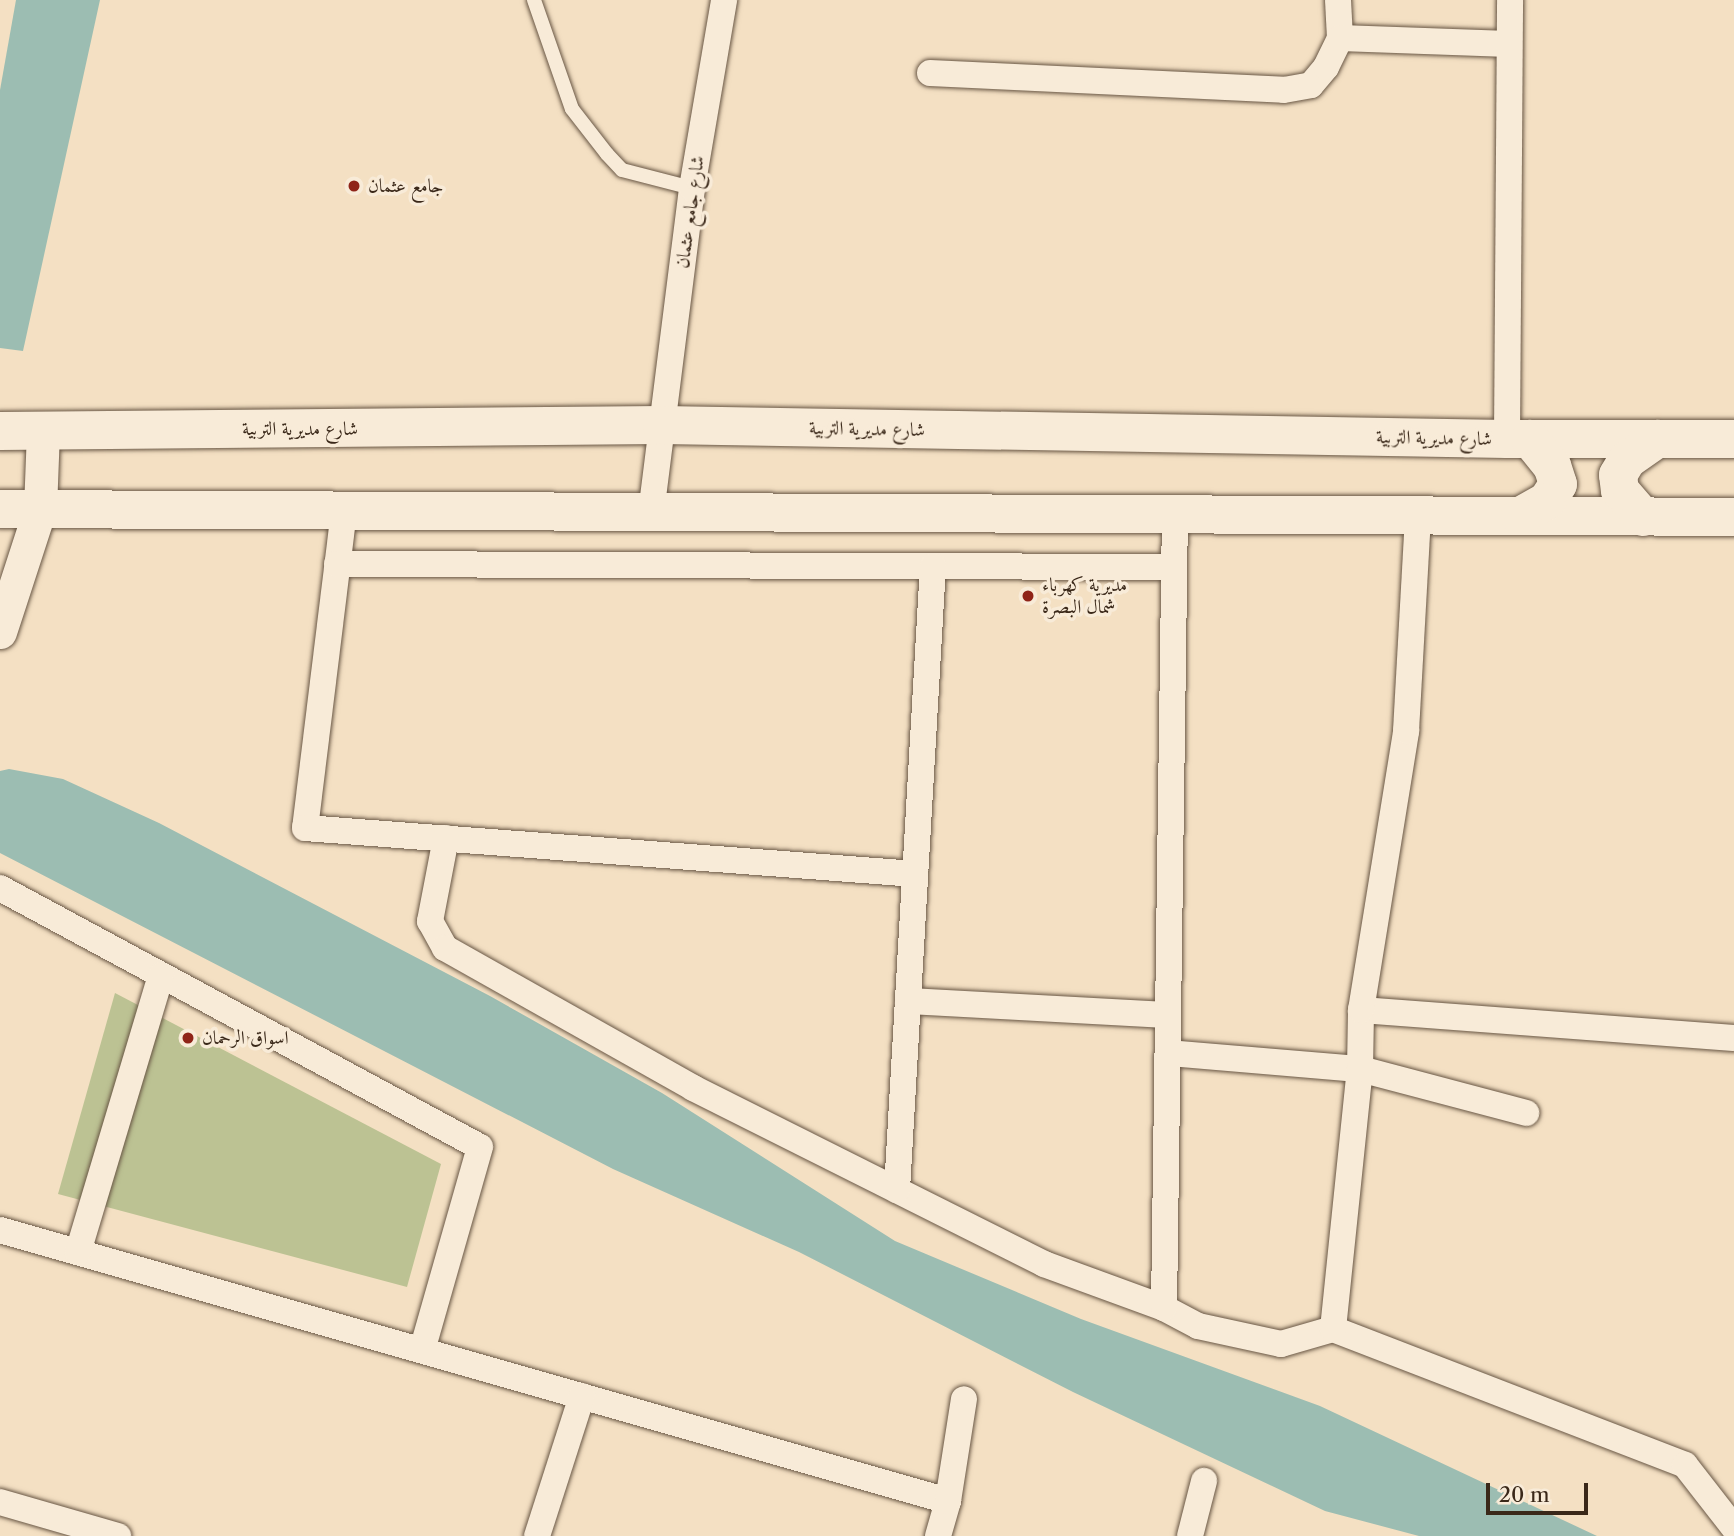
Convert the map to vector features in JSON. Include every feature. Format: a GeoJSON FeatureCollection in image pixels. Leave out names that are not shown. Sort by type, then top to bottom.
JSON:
{"type":"FeatureCollection","features":[{"type":"Feature","properties":{"kind":"main road","name":"شارع مديرية التربية"},"geometry":{"type":"LineString","coordinates":[[0,431],[662,425],[1518,439],[1734,439]]}},
{"type":"Feature","properties":{"kind":"main road"},"geometry":{"type":"LineString","coordinates":[[1518,439],[1552,466],[1558,484],[1546,501],[1520,516]]}},
{"type":"Feature","properties":{"kind":"main road"},"geometry":{"type":"LineString","coordinates":[[1643,517],[1620,491],[1618,475],[1627,460],[1657,439]]}},
{"type":"Feature","properties":{"kind":"main road"},"geometry":{"type":"LineString","coordinates":[[0,509],[1734,517]]}},
{"type":"Feature","properties":{"kind":"street","name":"شارع جامع عثمان"},"geometry":{"type":"LineString","coordinates":[[650,513],[692,188],[724,0]]}},
{"type":"Feature","properties":{"kind":"street"},"geometry":{"type":"LineString","coordinates":[[930,73],[1284,90],[1311,85],[1326,67],[1340,38],[1338,0]]}},
{"type":"Feature","properties":{"kind":"street"},"geometry":{"type":"LineString","coordinates":[[1510,0],[1518,439]]}},
{"type":"Feature","properties":{"kind":"street"},"geometry":{"type":"LineString","coordinates":[[1340,38],[1509,44]]}},
{"type":"Feature","properties":{"kind":"street"},"geometry":{"type":"LineString","coordinates":[[0,632],[40,509],[43,431]]}},
{"type":"Feature","properties":{"kind":"street"},"geometry":{"type":"LineString","coordinates":[[344,511],[305,828],[915,874]]}},
{"type":"Feature","properties":{"kind":"street"},"geometry":{"type":"LineString","coordinates":[[1164,1308],[1175,515]]}},
{"type":"Feature","properties":{"kind":"street"},"geometry":{"type":"LineString","coordinates":[[1333,1329],[1360,1069],[1361,1010],[1406,731],[1418,516]]}},
{"type":"Feature","properties":{"kind":"street"},"geometry":{"type":"LineString","coordinates":[[337,564],[1174,567]]}},
{"type":"Feature","properties":{"kind":"street"},"geometry":{"type":"LineString","coordinates":[[897,1190],[933,566]]}},
{"type":"Feature","properties":{"kind":"street"},"geometry":{"type":"LineString","coordinates":[[446,838],[430,921],[445,948],[693,1088],[1044,1264],[1164,1308],[1198,1326],[1281,1344],[1333,1329],[1685,1465],[1734,1528]]}},
{"type":"Feature","properties":{"kind":"street"},"geometry":{"type":"LineString","coordinates":[[0,888],[480,1147],[422,1350]]}},
{"type":"Feature","properties":{"kind":"street"},"geometry":{"type":"LineString","coordinates":[[78,1252],[161,975]]}},
{"type":"Feature","properties":{"kind":"street"},"geometry":{"type":"LineString","coordinates":[[908,1001],[1168,1015]]}},
{"type":"Feature","properties":{"kind":"street"},"geometry":{"type":"LineString","coordinates":[[1361,1010],[1734,1038]]}},
{"type":"Feature","properties":{"kind":"street"},"geometry":{"type":"LineString","coordinates":[[1168,1054],[1360,1069],[1527,1113]]}},
{"type":"Feature","properties":{"kind":"street"},"geometry":{"type":"LineString","coordinates":[[0,1230],[948,1501]]}},
{"type":"Feature","properties":{"kind":"street"},"geometry":{"type":"LineString","coordinates":[[537,1536],[582,1396]]}},
{"type":"Feature","properties":{"kind":"street"},"geometry":{"type":"LineString","coordinates":[[938,1536],[948,1501],[964,1399]]}},
{"type":"Feature","properties":{"kind":"street"},"geometry":{"type":"LineString","coordinates":[[1190,1536],[1204,1481]]}},
{"type":"Feature","properties":{"kind":"street"},"geometry":{"type":"LineString","coordinates":[[0,1502],[36,1525],[118,1536]]}},
{"type":"Feature","properties":{"kind":"lane"},"geometry":{"type":"LineString","coordinates":[[534,0],[572,109],[607,154],[622,170],[692,188]]}},
{"type":"Feature","properties":{"kind":"green space"},"geometry":{"type":"Polygon","coordinates":[[[115,993],[441,1164],[407,1287],[58,1194],[115,993]]]}},
{"type":"Feature","properties":{"kind":"water"},"geometry":{"type":"Polygon","coordinates":[[[16,0],[100,0],[23,351],[0,348],[0,90],[16,0]]]}},
{"type":"Feature","properties":{"kind":"water"},"geometry":{"type":"Polygon","coordinates":[[[9,769],[63,779],[159,823],[490,996],[662,1093],[895,1241],[1081,1319],[1320,1406],[1597,1536],[1419,1536],[1325,1511],[1073,1392],[799,1252],[613,1169],[0,853],[0,771],[9,769]]]}},
{"type":"Feature","properties":{"kind":"place","name":"جامع عثمان"},"geometry":{"type":"Point","coordinates":[354,186]}},
{"type":"Feature","properties":{"kind":"place","name":"مديرية كهرباء شمال البصرة"},"geometry":{"type":"Point","coordinates":[1028,596]}},
{"type":"Feature","properties":{"kind":"place","name":"اسواق الرحمان"},"geometry":{"type":"Point","coordinates":[188,1038]}}]}
